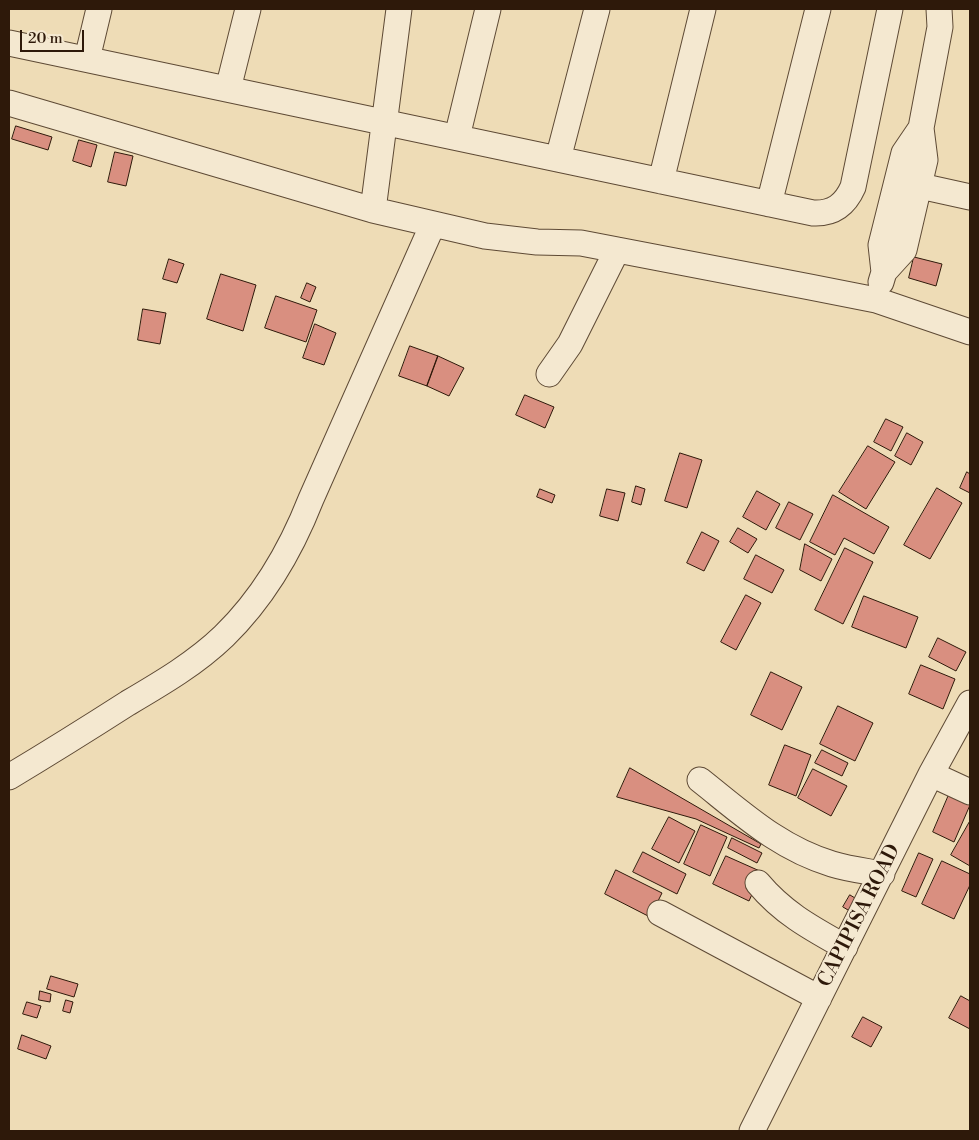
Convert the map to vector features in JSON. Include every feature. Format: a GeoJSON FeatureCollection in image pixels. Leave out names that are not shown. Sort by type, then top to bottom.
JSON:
{"type":"FeatureCollection","features":[{"type":"Feature","properties":{"kind":"street"},"geometry":{"type":"LineString","coordinates":[[87,59],[99,9]]}},
{"type":"Feature","properties":{"kind":"street"},"geometry":{"type":"LineString","coordinates":[[228,89],[248,9]]}},
{"type":"Feature","properties":{"kind":"street"},"geometry":{"type":"LineString","coordinates":[[373,210],[399,9]]}},
{"type":"Feature","properties":{"kind":"street"},"geometry":{"type":"LineString","coordinates":[[457,138],[488,9]]}},
{"type":"Feature","properties":{"kind":"street"},"geometry":{"type":"LineString","coordinates":[[558,159],[597,9]]}},
{"type":"Feature","properties":{"kind":"street"},"geometry":{"type":"LineString","coordinates":[[661,181],[703,9]]}},
{"type":"Feature","properties":{"kind":"street"},"geometry":{"type":"LineString","coordinates":[[770,204],[818,9]]}},
{"type":"Feature","properties":{"kind":"street"},"geometry":{"type":"LineString","coordinates":[[9,42],[822,214],[837,208],[849,196],[853,188],[890,9]]}},
{"type":"Feature","properties":{"kind":"street"},"geometry":{"type":"LineString","coordinates":[[876,300],[884,272],[904,250],[908,183],[926,160],[922,128],[940,27],[939,9]]}},
{"type":"Feature","properties":{"kind":"street"},"geometry":{"type":"LineString","coordinates":[[9,103],[373,210],[485,236],[537,242],[581,243],[876,300],[970,332]]}},
{"type":"Feature","properties":{"kind":"street"},"geometry":{"type":"LineString","coordinates":[[908,183],[970,197]]}},
{"type":"Feature","properties":{"kind":"street"},"geometry":{"type":"LineString","coordinates":[[9,777],[172,677],[199,658],[247,612],[267,586],[299,530],[433,224]]}},
{"type":"Feature","properties":{"kind":"street"},"geometry":{"type":"LineString","coordinates":[[549,374],[570,344],[617,250]]}},
{"type":"Feature","properties":{"kind":"street","name":"CAPIPISA ROAD"},"geometry":{"type":"LineString","coordinates":[[752,1131],[931,774],[970,703]]}},
{"type":"Feature","properties":{"kind":"street"},"geometry":{"type":"LineString","coordinates":[[931,774],[970,792]]}},
{"type":"Feature","properties":{"kind":"street"},"geometry":{"type":"LineString","coordinates":[[700,780],[769,835],[808,856],[834,865],[882,874]]}},
{"type":"Feature","properties":{"kind":"street"},"geometry":{"type":"LineString","coordinates":[[758,882],[772,900],[798,920],[845,947]]}},
{"type":"Feature","properties":{"kind":"street"},"geometry":{"type":"LineString","coordinates":[[660,913],[819,998]]}},
{"type":"Feature","properties":{"kind":"building"},"geometry":{"type":"Polygon","coordinates":[[[16,126],[52,137],[48,150],[12,139],[16,126]]]}},
{"type":"Feature","properties":{"kind":"building"},"geometry":{"type":"Polygon","coordinates":[[[79,140],[97,145],[91,167],[73,161],[79,140]]]}},
{"type":"Feature","properties":{"kind":"building"},"geometry":{"type":"Polygon","coordinates":[[[115,152],[133,156],[126,186],[108,182],[115,152]]]}},
{"type":"Feature","properties":{"kind":"building"},"geometry":{"type":"Polygon","coordinates":[[[914,257],[942,264],[936,286],[909,278],[914,257]]]}},
{"type":"Feature","properties":{"kind":"building"},"geometry":{"type":"Polygon","coordinates":[[[169,259],[184,264],[177,283],[163,279],[169,259]]]}},
{"type":"Feature","properties":{"kind":"building"},"geometry":{"type":"Polygon","coordinates":[[[221,274],[256,285],[243,331],[207,319],[221,274]]]}},
{"type":"Feature","properties":{"kind":"building"},"geometry":{"type":"Polygon","coordinates":[[[307,283],[316,287],[310,302],[301,298],[307,283]]]}},
{"type":"Feature","properties":{"kind":"building"},"geometry":{"type":"Polygon","coordinates":[[[276,296],[317,310],[306,342],[265,328],[276,296]]]}},
{"type":"Feature","properties":{"kind":"building"},"geometry":{"type":"Polygon","coordinates":[[[143,309],[166,313],[160,344],[138,340],[143,309]]]}},
{"type":"Feature","properties":{"kind":"building"},"geometry":{"type":"Polygon","coordinates":[[[315,324],[336,333],[324,365],[303,358],[315,324]]]}},
{"type":"Feature","properties":{"kind":"building"},"geometry":{"type":"Polygon","coordinates":[[[410,346],[438,356],[427,386],[399,376],[410,346]]]}},
{"type":"Feature","properties":{"kind":"building"},"geometry":{"type":"Polygon","coordinates":[[[438,356],[464,368],[449,396],[427,386],[438,356]]]}},
{"type":"Feature","properties":{"kind":"building"},"geometry":{"type":"Polygon","coordinates":[[[525,395],[554,407],[545,428],[516,415],[525,395]]]}},
{"type":"Feature","properties":{"kind":"building"},"geometry":{"type":"Polygon","coordinates":[[[886,419],[903,427],[891,451],[874,442],[886,419]]]}},
{"type":"Feature","properties":{"kind":"building"},"geometry":{"type":"Polygon","coordinates":[[[907,433],[923,442],[911,465],[895,456],[907,433]]]}},
{"type":"Feature","properties":{"kind":"building"},"geometry":{"type":"Polygon","coordinates":[[[868,446],[895,462],[866,509],[839,492],[868,446]]]}},
{"type":"Feature","properties":{"kind":"building"},"geometry":{"type":"Polygon","coordinates":[[[680,453],[702,460],[687,508],[665,501],[680,453]]]}},
{"type":"Feature","properties":{"kind":"building"},"geometry":{"type":"Polygon","coordinates":[[[967,472],[970,474],[970,493],[960,488],[967,472]]]}},
{"type":"Feature","properties":{"kind":"building"},"geometry":{"type":"Polygon","coordinates":[[[636,486],[645,489],[641,505],[632,502],[636,486]]]}},
{"type":"Feature","properties":{"kind":"building"},"geometry":{"type":"Polygon","coordinates":[[[937,488],[962,503],[930,559],[904,545],[937,488]]]}},
{"type":"Feature","properties":{"kind":"building"},"geometry":{"type":"Polygon","coordinates":[[[540,489],[555,495],[552,503],[537,497],[540,489]]]}},
{"type":"Feature","properties":{"kind":"building"},"geometry":{"type":"Polygon","coordinates":[[[607,489],[625,493],[618,521],[600,516],[607,489]]]}},
{"type":"Feature","properties":{"kind":"building"},"geometry":{"type":"Polygon","coordinates":[[[757,491],[780,504],[766,530],[743,517],[757,491]]]}},
{"type":"Feature","properties":{"kind":"building"},"geometry":{"type":"Polygon","coordinates":[[[833,495],[889,527],[874,554],[844,538],[835,555],[810,542],[833,495]]]}},
{"type":"Feature","properties":{"kind":"building"},"geometry":{"type":"Polygon","coordinates":[[[789,502],[813,514],[800,540],[776,528],[789,502]]]}},
{"type":"Feature","properties":{"kind":"building"},"geometry":{"type":"Polygon","coordinates":[[[738,528],[757,539],[748,553],[730,542],[738,528]]]}},
{"type":"Feature","properties":{"kind":"building"},"geometry":{"type":"Polygon","coordinates":[[[702,532],[719,541],[704,571],[687,563],[702,532]]]}},
{"type":"Feature","properties":{"kind":"building"},"geometry":{"type":"Polygon","coordinates":[[[805,544],[832,559],[821,581],[800,570],[805,544]]]}},
{"type":"Feature","properties":{"kind":"building"},"geometry":{"type":"Polygon","coordinates":[[[845,548],[873,562],[843,624],[815,610],[845,548]]]}},
{"type":"Feature","properties":{"kind":"building"},"geometry":{"type":"Polygon","coordinates":[[[756,555],[784,570],[772,593],[744,579],[756,555]]]}},
{"type":"Feature","properties":{"kind":"building"},"geometry":{"type":"Polygon","coordinates":[[[746,595],[761,603],[736,650],[721,642],[746,595]]]}},
{"type":"Feature","properties":{"kind":"building"},"geometry":{"type":"Polygon","coordinates":[[[864,596],[918,617],[906,648],[852,627],[864,596]]]}},
{"type":"Feature","properties":{"kind":"building"},"geometry":{"type":"Polygon","coordinates":[[[938,638],[966,652],[956,671],[929,657],[938,638]]]}},
{"type":"Feature","properties":{"kind":"building"},"geometry":{"type":"Polygon","coordinates":[[[921,665],[955,679],[943,709],[909,694],[921,665]]]}},
{"type":"Feature","properties":{"kind":"building"},"geometry":{"type":"Polygon","coordinates":[[[771,672],[802,687],[782,730],[751,715],[771,672]]]}},
{"type":"Feature","properties":{"kind":"building"},"geometry":{"type":"Polygon","coordinates":[[[838,706],[873,723],[855,761],[820,744],[838,706]]]}},
{"type":"Feature","properties":{"kind":"building"},"geometry":{"type":"Polygon","coordinates":[[[785,745],[811,755],[796,796],[769,785],[785,745]]]}},
{"type":"Feature","properties":{"kind":"building"},"geometry":{"type":"Polygon","coordinates":[[[822,750],[848,763],[842,776],[815,763],[822,750]]]}},
{"type":"Feature","properties":{"kind":"building"},"geometry":{"type":"Polygon","coordinates":[[[630,768],[761,844],[759,848],[696,819],[617,797],[630,768]]]}},
{"type":"Feature","properties":{"kind":"building"},"geometry":{"type":"Polygon","coordinates":[[[813,769],[847,786],[831,816],[798,798],[813,769]]]}},
{"type":"Feature","properties":{"kind":"building"},"geometry":{"type":"Polygon","coordinates":[[[951,790],[970,799],[970,805],[954,842],[933,832],[951,790]]]}},
{"type":"Feature","properties":{"kind":"building"},"geometry":{"type":"Polygon","coordinates":[[[669,817],[695,831],[679,863],[652,849],[669,817]]]}},
{"type":"Feature","properties":{"kind":"building"},"geometry":{"type":"Polygon","coordinates":[[[970,821],[970,866],[951,855],[970,821]]]}},
{"type":"Feature","properties":{"kind":"building"},"geometry":{"type":"Polygon","coordinates":[[[701,825],[727,837],[710,876],[684,864],[701,825]]]}},
{"type":"Feature","properties":{"kind":"building"},"geometry":{"type":"Polygon","coordinates":[[[732,838],[762,853],[757,863],[728,848],[732,838]]]}},
{"type":"Feature","properties":{"kind":"building"},"geometry":{"type":"Polygon","coordinates":[[[643,852],[686,874],[677,894],[633,872],[643,852]]]}},
{"type":"Feature","properties":{"kind":"building"},"geometry":{"type":"Polygon","coordinates":[[[919,853],[933,859],[916,897],[902,891],[919,853]]]}},
{"type":"Feature","properties":{"kind":"building"},"geometry":{"type":"Polygon","coordinates":[[[726,856],[762,872],[749,901],[713,884],[726,856]]]}},
{"type":"Feature","properties":{"kind":"building"},"geometry":{"type":"Polygon","coordinates":[[[942,861],[970,874],[970,885],[954,919],[922,904],[942,861]]]}},
{"type":"Feature","properties":{"kind":"building"},"geometry":{"type":"Polygon","coordinates":[[[616,870],[662,893],[650,917],[605,894],[616,870]]]}},
{"type":"Feature","properties":{"kind":"building"},"geometry":{"type":"Polygon","coordinates":[[[850,895],[860,901],[853,913],[843,907],[850,895]]]}},
{"type":"Feature","properties":{"kind":"building"},"geometry":{"type":"Polygon","coordinates":[[[51,976],[78,984],[74,997],[47,989],[51,976]]]}},
{"type":"Feature","properties":{"kind":"building"},"geometry":{"type":"Polygon","coordinates":[[[40,991],[51,994],[50,1002],[39,1000],[40,991]]]}},
{"type":"Feature","properties":{"kind":"building"},"geometry":{"type":"Polygon","coordinates":[[[961,996],[970,1001],[970,1029],[949,1018],[961,996]]]}},
{"type":"Feature","properties":{"kind":"building"},"geometry":{"type":"Polygon","coordinates":[[[66,1000],[73,1002],[70,1013],[63,1011],[66,1000]]]}},
{"type":"Feature","properties":{"kind":"building"},"geometry":{"type":"Polygon","coordinates":[[[27,1002],[41,1006],[37,1018],[23,1014],[27,1002]]]}},
{"type":"Feature","properties":{"kind":"building"},"geometry":{"type":"Polygon","coordinates":[[[863,1017],[882,1027],[871,1047],[852,1037],[863,1017]]]}},
{"type":"Feature","properties":{"kind":"building"},"geometry":{"type":"Polygon","coordinates":[[[22,1035],[51,1046],[46,1059],[18,1049],[22,1035]]]}}]}
